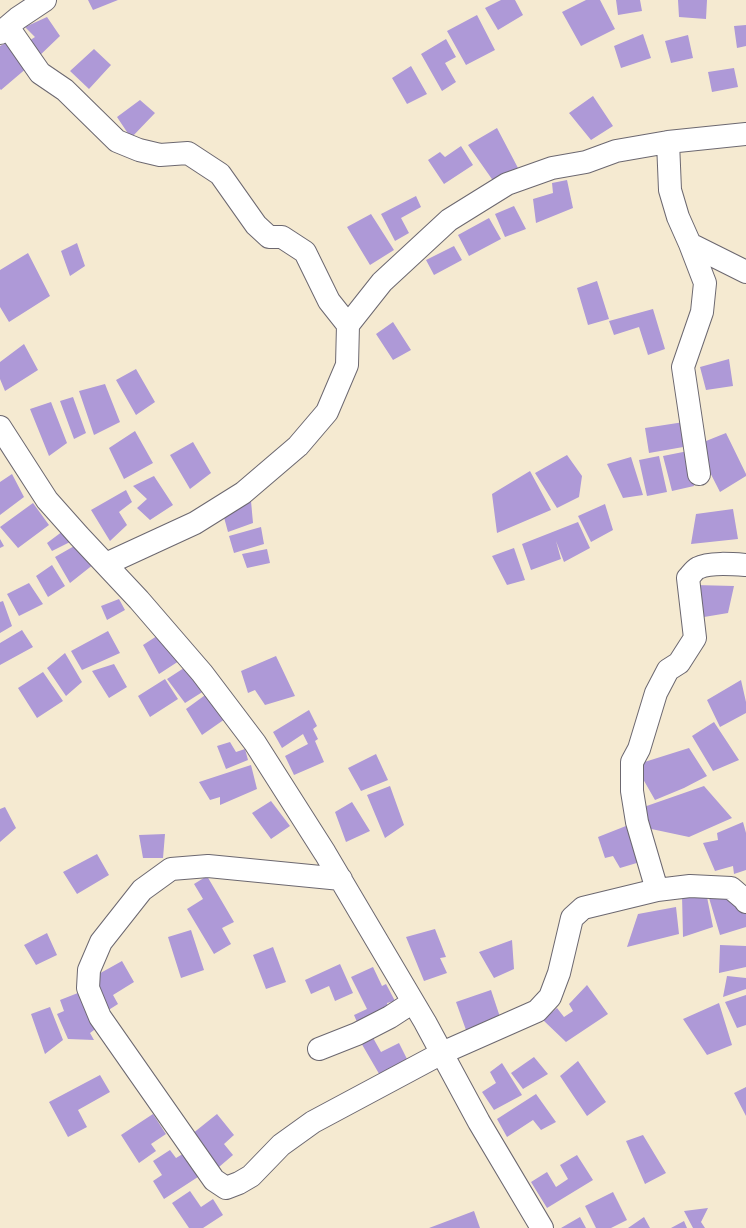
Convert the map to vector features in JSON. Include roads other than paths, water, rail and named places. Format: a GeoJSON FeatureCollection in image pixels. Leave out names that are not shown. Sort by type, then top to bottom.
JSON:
{"type":"FeatureCollection","features":[{"type":"Feature","properties":{"kind":"street"},"geometry":{"type":"LineString","coordinates":[[46,0],[18,18],[4,30],[40,73],[65,90],[117,141],[139,150],[160,155],[188,153],[220,174],[256,225],[269,237],[282,237],[305,252],[329,301],[348,325]]}},
{"type":"Feature","properties":{"kind":"street"},"geometry":{"type":"LineString","coordinates":[[106,564],[195,523],[243,492],[298,446],[327,412],[347,365],[348,325],[382,282],[449,220],[507,184],[552,168],[586,162],[616,150],[668,142],[746,134]]}},
{"type":"Feature","properties":{"kind":"street"},"geometry":{"type":"LineString","coordinates":[[668,142],[670,190],[678,217],[705,283],[702,312],[683,367],[699,474]]}},
{"type":"Feature","properties":{"kind":"street"},"geometry":{"type":"LineString","coordinates":[[690,244],[746,272]]}},
{"type":"Feature","properties":{"kind":"street"},"geometry":{"type":"LineString","coordinates":[[0,427],[48,500],[79,536],[139,600],[202,673],[255,743],[341,879],[442,1053],[479,1122],[542,1228]]}},
{"type":"Feature","properties":{"kind":"street"},"geometry":{"type":"LineString","coordinates":[[657,890],[637,822],[632,791],[632,762],[639,749],[656,693],[668,670],[679,663],[695,638],[688,578],[698,568],[708,565],[746,565]]}},
{"type":"Feature","properties":{"kind":"street"},"geometry":{"type":"LineString","coordinates":[[341,879],[208,866],[171,869],[142,890],[101,942],[89,970],[88,988],[100,1017],[214,1180],[226,1188],[251,1176],[282,1145],[313,1122],[442,1053],[537,1011],[550,997],[559,973],[572,918],[583,908],[657,890],[690,886],[731,888],[746,902]]}},
{"type":"Feature","properties":{"kind":"street"},"geometry":{"type":"LineString","coordinates":[[319,1049],[356,1034],[390,1017],[413,1002]]}}]}
